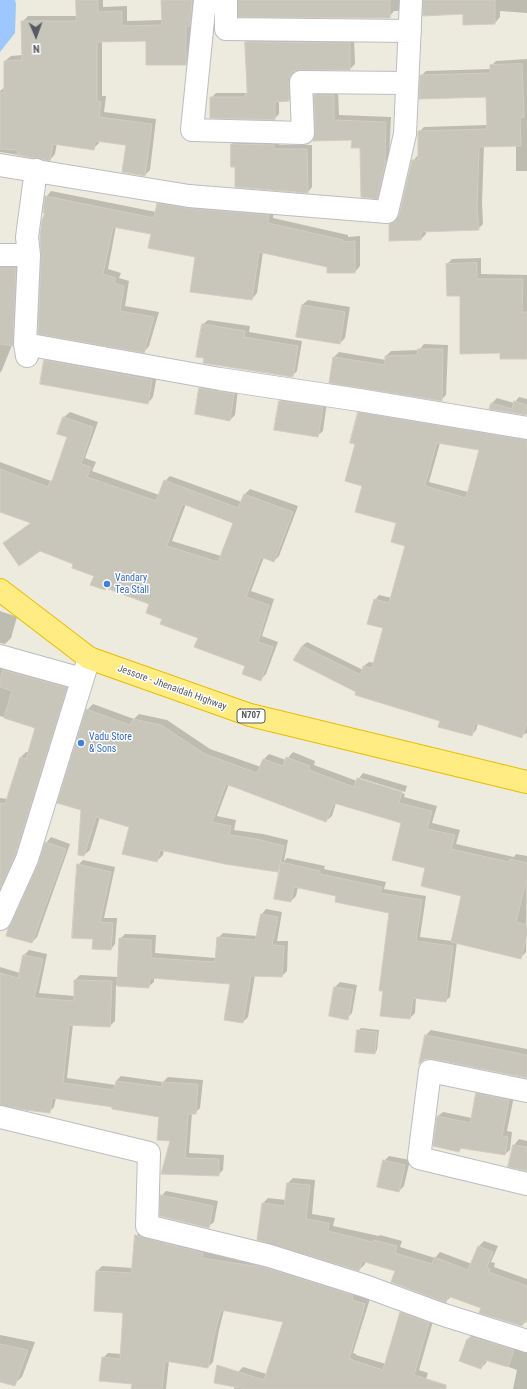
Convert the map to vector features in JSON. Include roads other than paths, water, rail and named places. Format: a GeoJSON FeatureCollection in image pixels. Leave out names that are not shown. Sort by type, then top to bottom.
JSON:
{"type":"FeatureCollection","features":[{"type":"Feature","properties":{"kind":"highway","name":"Jessore - Jhenaidah Highway"},"geometry":{"type":"LineString","coordinates":[[0,590],[88,658],[250,715],[527,782]]}},
{"type":"Feature","properties":{"kind":"street"},"geometry":{"type":"LineString","coordinates":[[205,0],[192,130],[303,133],[301,82],[407,83]]}},
{"type":"Feature","properties":{"kind":"street"},"geometry":{"type":"LineString","coordinates":[[226,0],[226,29],[410,31]]}},
{"type":"Feature","properties":{"kind":"street"},"geometry":{"type":"LineString","coordinates":[[0,165],[190,196],[387,212],[405,134],[411,0]]}},
{"type":"Feature","properties":{"kind":"street"},"geometry":{"type":"LineString","coordinates":[[36,170],[27,237],[29,255],[26,350],[359,400],[527,428]]}},
{"type":"Feature","properties":{"kind":"street"},"geometry":{"type":"LineString","coordinates":[[0,255],[29,255]]}},
{"type":"Feature","properties":{"kind":"street"},"geometry":{"type":"LineString","coordinates":[[0,656],[82,679]]}},
{"type":"Feature","properties":{"kind":"street"},"geometry":{"type":"LineString","coordinates":[[0,919],[27,859],[88,658]]}},
{"type":"Feature","properties":{"kind":"street"},"geometry":{"type":"LineString","coordinates":[[527,1091],[430,1071],[419,1158],[527,1184]]}},
{"type":"Feature","properties":{"kind":"street"},"geometry":{"type":"LineString","coordinates":[[0,1117],[149,1153],[147,1226],[270,1256],[365,1286],[441,1314],[527,1341]]}},
{"type":"Feature","properties":{"kind":"water"},"geometry":{"type":"Polygon","coordinates":[[[0,0],[15,0],[16,4],[15,33],[0,52],[0,0]]]}},
{"type":"Feature","properties":{"kind":"place","name":"Vandary Tea Stall"},"geometry":{"type":"Point","coordinates":[107,584]}},
{"type":"Feature","properties":{"kind":"place","name":"Vadu Store & Sons"},"geometry":{"type":"Point","coordinates":[81,743]}}]}
